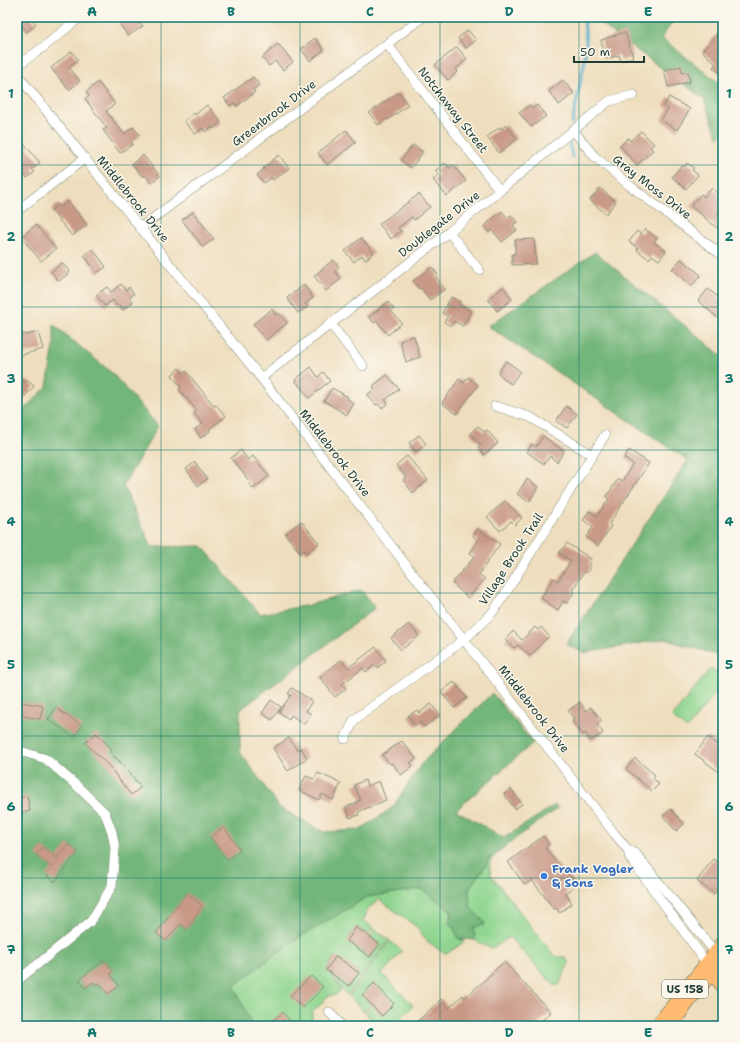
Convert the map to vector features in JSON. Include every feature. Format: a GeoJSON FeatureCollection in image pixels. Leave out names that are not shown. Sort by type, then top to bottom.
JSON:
{"type":"FeatureCollection","features":[{"type":"Feature","properties":{"kind":"main road","name":"US 158"},"geometry":{"type":"LineString","coordinates":[[656,1026],[688,984],[721,960],[723,942]]}},
{"type":"Feature","properties":{"kind":"main road","name":"US 158"},"geometry":{"type":"LineString","coordinates":[[671,1026],[696,991],[709,969]]}},
{"type":"Feature","properties":{"kind":"main road"},"geometry":{"type":"LineString","coordinates":[[709,969],[723,987]]}},
{"type":"Feature","properties":{"kind":"street"},"geometry":{"type":"LineString","coordinates":[[17,66],[45,46],[80,17]]}},
{"type":"Feature","properties":{"kind":"street","name":"Greenbrook Drive"},"geometry":{"type":"LineString","coordinates":[[140,228],[423,17]]}},
{"type":"Feature","properties":{"kind":"street","name":"Notchaway Street"},"geometry":{"type":"LineString","coordinates":[[387,44],[500,191]]}},
{"type":"Feature","properties":{"kind":"street","name":"Middlebrook Drive"},"geometry":{"type":"LineString","coordinates":[[17,74],[262,378],[465,639],[628,850],[630,858],[699,952],[709,969]]}},
{"type":"Feature","properties":{"kind":"street","name":"Doublegate Drive"},"geometry":{"type":"LineString","coordinates":[[262,378],[330,323],[449,232],[609,101],[634,95]]}},
{"type":"Feature","properties":{"kind":"street","name":"Gray Moss Drive"},"geometry":{"type":"LineString","coordinates":[[573,130],[594,156],[629,185],[723,256]]}},
{"type":"Feature","properties":{"kind":"street"},"geometry":{"type":"LineString","coordinates":[[17,211],[84,158]]}},
{"type":"Feature","properties":{"kind":"street"},"geometry":{"type":"LineString","coordinates":[[449,232],[479,270]]}},
{"type":"Feature","properties":{"kind":"street"},"geometry":{"type":"LineString","coordinates":[[330,323],[363,366]]}},
{"type":"Feature","properties":{"kind":"street"},"geometry":{"type":"LineString","coordinates":[[494,406],[530,417],[592,455]]}},
{"type":"Feature","properties":{"kind":"street","name":"Village Brook Trail"},"geometry":{"type":"LineString","coordinates":[[345,739],[354,720],[465,639],[492,613],[605,435]]}},
{"type":"Feature","properties":{"kind":"street"},"geometry":{"type":"LineString","coordinates":[[17,750],[46,759],[77,786],[105,814],[112,832],[115,848],[112,886],[91,921],[17,981]]}},
{"type":"Feature","properties":{"kind":"street","name":"Middlebrook Drive"},"geometry":{"type":"LineString","coordinates":[[628,850],[636,854],[721,960]]}},
{"type":"Feature","properties":{"kind":"street"},"geometry":{"type":"LineString","coordinates":[[328,1012],[342,1026]]}},
{"type":"Feature","properties":{"kind":"green space"},"geometry":{"type":"Polygon","coordinates":[[[603,17],[676,17],[661,38],[723,86],[723,134],[718,137],[704,99],[598,22],[603,17]]]}},
{"type":"Feature","properties":{"kind":"green space"},"geometry":{"type":"Polygon","coordinates":[[[595,252],[723,357],[723,657],[665,639],[584,653],[566,644],[688,460],[488,326],[595,252]]]}},
{"type":"Feature","properties":{"kind":"green space"},"geometry":{"type":"Polygon","coordinates":[[[54,325],[112,373],[158,426],[123,486],[152,547],[202,546],[260,614],[309,605],[361,590],[375,608],[240,710],[240,752],[280,808],[324,832],[360,830],[393,807],[422,763],[492,693],[533,743],[456,810],[504,838],[555,805],[558,808],[509,843],[492,858],[491,856],[469,888],[470,907],[485,923],[484,925],[474,927],[475,940],[459,939],[450,921],[452,911],[421,889],[367,897],[290,943],[234,986],[252,1026],[17,1026],[17,416],[47,387],[54,346],[54,325]]]}},
{"type":"Feature","properties":{"kind":"green space"},"geometry":{"type":"Polygon","coordinates":[[[711,668],[723,677],[723,683],[687,729],[672,717],[711,668]]]}},
{"type":"Feature","properties":{"kind":"green space"},"geometry":{"type":"Polygon","coordinates":[[[491,856],[492,858],[489,865],[491,875],[552,953],[557,957],[565,957],[569,963],[559,985],[554,985],[509,937],[492,948],[475,940],[474,927],[484,925],[470,907],[469,888],[491,856]]]}},
{"type":"Feature","properties":{"kind":"green space"},"geometry":{"type":"Polygon","coordinates":[[[421,889],[452,911],[450,921],[459,939],[465,941],[445,954],[426,940],[417,927],[379,899],[366,911],[366,915],[363,920],[373,928],[368,935],[356,927],[347,941],[370,957],[380,944],[370,937],[375,929],[389,940],[347,995],[340,987],[336,977],[349,986],[359,973],[335,956],[326,970],[334,976],[334,979],[341,990],[336,995],[328,996],[312,1013],[312,1020],[306,1026],[297,1022],[273,1026],[252,1026],[234,986],[290,943],[367,897],[421,889]]]}},
{"type":"Feature","properties":{"kind":"green space"},"geometry":{"type":"Polygon","coordinates":[[[390,941],[402,951],[382,974],[412,1004],[412,1007],[392,1026],[371,1026],[371,1019],[366,1013],[373,1006],[372,1005],[364,1012],[349,996],[390,941]]]}},
{"type":"Feature","properties":{"kind":"building"},"geometry":{"type":"Polygon","coordinates":[[[17,17],[30,17],[36,24],[27,32],[17,20],[17,17]]]}},
{"type":"Feature","properties":{"kind":"building"},"geometry":{"type":"Polygon","coordinates":[[[131,17],[136,17],[143,26],[128,36],[120,25],[131,17]]]}},
{"type":"Feature","properties":{"kind":"building"},"geometry":{"type":"Polygon","coordinates":[[[468,30],[476,40],[466,48],[458,38],[468,30]]]}},
{"type":"Feature","properties":{"kind":"building"},"geometry":{"type":"Polygon","coordinates":[[[625,32],[633,57],[621,61],[619,55],[606,59],[601,40],[625,32]]]}},
{"type":"Feature","properties":{"kind":"building"},"geometry":{"type":"Polygon","coordinates":[[[719,32],[723,35],[723,76],[713,67],[716,64],[702,51],[719,32]]]}},
{"type":"Feature","properties":{"kind":"building"},"geometry":{"type":"Polygon","coordinates":[[[315,38],[324,50],[310,61],[301,49],[315,38]]]}},
{"type":"Feature","properties":{"kind":"building"},"geometry":{"type":"Polygon","coordinates":[[[278,44],[293,62],[283,70],[275,61],[269,66],[262,58],[278,44]]]}},
{"type":"Feature","properties":{"kind":"building"},"geometry":{"type":"Polygon","coordinates":[[[457,47],[467,59],[456,69],[458,71],[448,80],[435,65],[457,47]]]}},
{"type":"Feature","properties":{"kind":"building"},"geometry":{"type":"Polygon","coordinates":[[[72,51],[78,60],[69,67],[80,81],[69,90],[51,68],[72,51]]]}},
{"type":"Feature","properties":{"kind":"building"},"geometry":{"type":"Polygon","coordinates":[[[681,66],[682,73],[688,72],[690,82],[668,87],[664,70],[681,66]]]}},
{"type":"Feature","properties":{"kind":"building"},"geometry":{"type":"Polygon","coordinates":[[[253,77],[259,85],[253,90],[255,92],[237,106],[234,103],[230,106],[224,98],[253,77]]]}},
{"type":"Feature","properties":{"kind":"building"},"geometry":{"type":"Polygon","coordinates":[[[563,80],[574,93],[559,105],[549,91],[563,80]]]}},
{"type":"Feature","properties":{"kind":"building"},"geometry":{"type":"Polygon","coordinates":[[[98,82],[115,104],[106,111],[124,134],[133,127],[140,135],[131,142],[133,144],[120,153],[103,130],[107,128],[85,99],[89,96],[86,92],[98,82]]]}},
{"type":"Feature","properties":{"kind":"building"},"geometry":{"type":"Polygon","coordinates":[[[399,92],[408,105],[388,120],[387,119],[378,125],[369,113],[399,92]]]}},
{"type":"Feature","properties":{"kind":"building"},"geometry":{"type":"Polygon","coordinates":[[[669,97],[690,109],[677,130],[661,120],[668,109],[664,106],[669,97]]]}},
{"type":"Feature","properties":{"kind":"building"},"geometry":{"type":"Polygon","coordinates":[[[207,105],[221,122],[212,129],[211,127],[205,132],[203,128],[195,134],[184,121],[194,113],[195,115],[207,105]]]}},
{"type":"Feature","properties":{"kind":"building"},"geometry":{"type":"Polygon","coordinates":[[[530,105],[533,108],[537,105],[546,116],[531,127],[519,113],[530,105]]]}},
{"type":"Feature","properties":{"kind":"building"},"geometry":{"type":"Polygon","coordinates":[[[506,125],[517,139],[499,153],[487,137],[500,127],[501,129],[506,125]]]}},
{"type":"Feature","properties":{"kind":"building"},"geometry":{"type":"Polygon","coordinates":[[[346,130],[356,142],[327,165],[318,153],[346,130]]]}},
{"type":"Feature","properties":{"kind":"building"},"geometry":{"type":"Polygon","coordinates":[[[641,131],[654,144],[650,147],[653,150],[637,165],[620,146],[628,138],[630,141],[641,131]]]}},
{"type":"Feature","properties":{"kind":"building"},"geometry":{"type":"Polygon","coordinates":[[[17,135],[40,163],[32,169],[35,172],[27,178],[17,166],[17,135]]]}},
{"type":"Feature","properties":{"kind":"building"},"geometry":{"type":"Polygon","coordinates":[[[413,145],[423,152],[411,168],[401,160],[413,145]]]}},
{"type":"Feature","properties":{"kind":"building"},"geometry":{"type":"Polygon","coordinates":[[[143,155],[160,176],[151,183],[145,175],[143,177],[132,164],[143,155]]]}},
{"type":"Feature","properties":{"kind":"building"},"geometry":{"type":"Polygon","coordinates":[[[279,155],[289,168],[273,180],[271,178],[264,183],[257,175],[279,155]]]}},
{"type":"Feature","properties":{"kind":"building"},"geometry":{"type":"Polygon","coordinates":[[[445,163],[449,168],[453,165],[466,181],[447,196],[433,180],[439,175],[435,171],[445,163]]]}},
{"type":"Feature","properties":{"kind":"building"},"geometry":{"type":"Polygon","coordinates":[[[687,163],[694,168],[692,170],[698,175],[686,189],[672,177],[681,166],[684,167],[687,163]]]}},
{"type":"Feature","properties":{"kind":"building"},"geometry":{"type":"Polygon","coordinates":[[[600,188],[616,202],[606,214],[590,200],[600,188]]]}},
{"type":"Feature","properties":{"kind":"building"},"geometry":{"type":"Polygon","coordinates":[[[712,188],[723,197],[723,207],[718,213],[723,217],[723,220],[717,228],[691,206],[701,194],[704,197],[712,188]]]}},
{"type":"Feature","properties":{"kind":"building"},"geometry":{"type":"Polygon","coordinates":[[[419,194],[430,207],[414,220],[412,217],[398,228],[401,231],[391,239],[379,224],[419,194]]]}},
{"type":"Feature","properties":{"kind":"building"},"geometry":{"type":"Polygon","coordinates":[[[68,201],[87,225],[72,236],[51,210],[58,204],[61,207],[68,201]]]}},
{"type":"Feature","properties":{"kind":"building"},"geometry":{"type":"Polygon","coordinates":[[[502,211],[508,218],[511,215],[517,222],[513,225],[517,230],[502,242],[492,230],[489,233],[484,226],[502,211]]]}},
{"type":"Feature","properties":{"kind":"building"},"geometry":{"type":"Polygon","coordinates":[[[193,212],[214,239],[203,247],[182,220],[193,212]]]}},
{"type":"Feature","properties":{"kind":"building"},"geometry":{"type":"Polygon","coordinates":[[[36,225],[56,249],[41,261],[21,237],[36,225]]]}},
{"type":"Feature","properties":{"kind":"building"},"geometry":{"type":"Polygon","coordinates":[[[645,229],[657,238],[654,242],[666,251],[659,260],[652,255],[649,259],[637,250],[638,248],[629,242],[637,231],[641,234],[645,229]]]}},
{"type":"Feature","properties":{"kind":"building"},"geometry":{"type":"Polygon","coordinates":[[[361,238],[374,253],[365,260],[362,255],[354,262],[345,251],[361,238]]]}},
{"type":"Feature","properties":{"kind":"building"},"geometry":{"type":"Polygon","coordinates":[[[534,239],[536,264],[512,265],[512,254],[515,254],[515,240],[534,239]]]}},
{"type":"Feature","properties":{"kind":"building"},"geometry":{"type":"Polygon","coordinates":[[[93,249],[106,267],[97,273],[84,255],[93,249]]]}},
{"type":"Feature","properties":{"kind":"building"},"geometry":{"type":"Polygon","coordinates":[[[681,259],[701,275],[692,286],[672,269],[681,259]]]}},
{"type":"Feature","properties":{"kind":"building"},"geometry":{"type":"Polygon","coordinates":[[[333,260],[339,267],[335,271],[341,279],[326,291],[314,276],[333,260]]]}},
{"type":"Feature","properties":{"kind":"building"},"geometry":{"type":"Polygon","coordinates":[[[62,263],[70,272],[59,281],[51,272],[62,263]]]}},
{"type":"Feature","properties":{"kind":"building"},"geometry":{"type":"Polygon","coordinates":[[[432,267],[438,275],[436,277],[445,289],[430,300],[421,288],[419,289],[413,281],[432,267]]]}},
{"type":"Feature","properties":{"kind":"building"},"geometry":{"type":"Polygon","coordinates":[[[121,284],[126,290],[129,287],[134,294],[129,298],[133,302],[123,310],[119,304],[117,306],[113,300],[105,306],[96,295],[107,287],[111,292],[121,284]]]}},
{"type":"Feature","properties":{"kind":"building"},"geometry":{"type":"Polygon","coordinates":[[[304,285],[313,298],[305,304],[308,307],[298,313],[287,298],[304,285]]]}},
{"type":"Feature","properties":{"kind":"building"},"geometry":{"type":"Polygon","coordinates":[[[503,287],[512,299],[497,311],[488,299],[503,287]]]}},
{"type":"Feature","properties":{"kind":"building"},"geometry":{"type":"Polygon","coordinates":[[[708,289],[723,301],[723,312],[718,318],[698,301],[708,289]]]}},
{"type":"Feature","properties":{"kind":"building"},"geometry":{"type":"Polygon","coordinates":[[[451,297],[471,311],[463,326],[454,321],[451,326],[444,322],[448,316],[442,313],[451,297]]]}},
{"type":"Feature","properties":{"kind":"building"},"geometry":{"type":"Polygon","coordinates":[[[388,302],[394,309],[391,311],[402,323],[388,335],[377,321],[374,323],[369,317],[388,302]]]}},
{"type":"Feature","properties":{"kind":"building"},"geometry":{"type":"Polygon","coordinates":[[[272,309],[276,315],[279,313],[287,323],[266,340],[253,324],[272,309]]]}},
{"type":"Feature","properties":{"kind":"building"},"geometry":{"type":"Polygon","coordinates":[[[38,332],[43,349],[17,356],[17,336],[38,332]]]}},
{"type":"Feature","properties":{"kind":"building"},"geometry":{"type":"Polygon","coordinates":[[[414,336],[420,357],[406,362],[400,341],[414,336]]]}},
{"type":"Feature","properties":{"kind":"building"},"geometry":{"type":"Polygon","coordinates":[[[506,361],[520,371],[511,384],[502,378],[503,377],[498,373],[506,361]]]}},
{"type":"Feature","properties":{"kind":"building"},"geometry":{"type":"Polygon","coordinates":[[[311,367],[318,377],[323,372],[330,381],[309,398],[295,380],[311,367]]]}},
{"type":"Feature","properties":{"kind":"building"},"geometry":{"type":"Polygon","coordinates":[[[179,368],[183,373],[186,371],[214,406],[216,405],[226,416],[209,429],[210,431],[201,438],[195,429],[203,424],[194,413],[197,411],[179,389],[181,387],[172,375],[179,368]]]}},
{"type":"Feature","properties":{"kind":"building"},"geometry":{"type":"Polygon","coordinates":[[[387,375],[399,389],[385,400],[388,403],[382,408],[378,404],[376,405],[367,395],[375,389],[373,386],[387,375]]]}},
{"type":"Feature","properties":{"kind":"building"},"geometry":{"type":"Polygon","coordinates":[[[17,376],[25,382],[27,380],[34,386],[17,405],[17,376]]]}},
{"type":"Feature","properties":{"kind":"building"},"geometry":{"type":"Polygon","coordinates":[[[468,377],[478,385],[457,414],[442,403],[459,379],[464,383],[468,377]]]}},
{"type":"Feature","properties":{"kind":"building"},"geometry":{"type":"Polygon","coordinates":[[[332,388],[348,397],[347,399],[354,403],[347,415],[324,401],[332,388]]]}},
{"type":"Feature","properties":{"kind":"building"},"geometry":{"type":"Polygon","coordinates":[[[566,406],[577,414],[567,428],[556,421],[566,406]]]}},
{"type":"Feature","properties":{"kind":"building"},"geometry":{"type":"Polygon","coordinates":[[[478,426],[484,432],[487,430],[498,443],[484,455],[478,447],[481,445],[470,433],[478,426]]]}},
{"type":"Feature","properties":{"kind":"building"},"geometry":{"type":"Polygon","coordinates":[[[419,435],[426,444],[416,452],[409,443],[419,435]]]}},
{"type":"Feature","properties":{"kind":"building"},"geometry":{"type":"Polygon","coordinates":[[[543,436],[564,451],[557,462],[550,456],[544,464],[527,452],[532,444],[536,447],[543,436]]]}},
{"type":"Feature","properties":{"kind":"building"},"geometry":{"type":"Polygon","coordinates":[[[241,450],[248,460],[253,456],[269,476],[253,489],[249,483],[250,482],[231,458],[241,450]]]}},
{"type":"Feature","properties":{"kind":"building"},"geometry":{"type":"Polygon","coordinates":[[[629,450],[649,463],[609,524],[611,526],[598,546],[586,537],[593,527],[583,520],[589,511],[597,516],[609,499],[606,497],[618,479],[622,481],[633,464],[624,458],[629,450]]]}},
{"type":"Feature","properties":{"kind":"building"},"geometry":{"type":"Polygon","coordinates":[[[407,456],[428,480],[413,493],[403,480],[406,477],[396,465],[407,456]]]}},
{"type":"Feature","properties":{"kind":"building"},"geometry":{"type":"Polygon","coordinates":[[[195,462],[207,479],[198,486],[186,469],[195,462]]]}},
{"type":"Feature","properties":{"kind":"building"},"geometry":{"type":"Polygon","coordinates":[[[527,479],[538,487],[529,502],[517,494],[527,479]]]}},
{"type":"Feature","properties":{"kind":"building"},"geometry":{"type":"Polygon","coordinates":[[[505,501],[522,518],[515,525],[511,521],[500,531],[487,517],[505,501]]]}},
{"type":"Feature","properties":{"kind":"building"},"geometry":{"type":"Polygon","coordinates":[[[301,521],[319,543],[307,553],[304,550],[301,553],[285,534],[301,521]]]}},
{"type":"Feature","properties":{"kind":"building"},"geometry":{"type":"Polygon","coordinates":[[[478,529],[500,544],[479,574],[485,579],[468,598],[452,583],[475,556],[470,553],[478,540],[473,536],[478,529]]]}},
{"type":"Feature","properties":{"kind":"building"},"geometry":{"type":"Polygon","coordinates":[[[567,543],[591,559],[588,564],[591,566],[587,573],[585,571],[572,590],[574,592],[567,603],[563,601],[558,610],[541,598],[554,578],[558,581],[571,561],[559,553],[567,543]]]}},
{"type":"Feature","properties":{"kind":"building"},"geometry":{"type":"Polygon","coordinates":[[[409,624],[419,636],[401,650],[391,638],[409,624]]]}},
{"type":"Feature","properties":{"kind":"building"},"geometry":{"type":"Polygon","coordinates":[[[535,627],[538,630],[541,627],[549,636],[530,656],[518,645],[514,648],[505,640],[513,631],[522,640],[535,627]]]}},
{"type":"Feature","properties":{"kind":"building"},"geometry":{"type":"Polygon","coordinates":[[[376,647],[386,661],[377,668],[375,665],[366,672],[363,668],[342,684],[346,689],[335,697],[320,677],[341,660],[348,668],[376,647]]]}},
{"type":"Feature","properties":{"kind":"building"},"geometry":{"type":"Polygon","coordinates":[[[454,682],[467,698],[454,708],[441,692],[454,682]]]}},
{"type":"Feature","properties":{"kind":"building"},"geometry":{"type":"Polygon","coordinates":[[[292,688],[312,701],[306,711],[311,714],[304,724],[291,715],[289,719],[279,712],[291,695],[288,694],[292,688]]]}},
{"type":"Feature","properties":{"kind":"building"},"geometry":{"type":"Polygon","coordinates":[[[271,700],[281,707],[272,720],[262,713],[271,700]]]}},
{"type":"Feature","properties":{"kind":"building"},"geometry":{"type":"Polygon","coordinates":[[[17,701],[43,706],[40,719],[17,715],[17,701]]]}},
{"type":"Feature","properties":{"kind":"building"},"geometry":{"type":"Polygon","coordinates":[[[580,702],[586,711],[591,707],[602,721],[597,725],[603,733],[591,741],[585,733],[583,735],[572,721],[574,719],[568,711],[580,702]]]}},
{"type":"Feature","properties":{"kind":"building"},"geometry":{"type":"Polygon","coordinates":[[[431,704],[440,715],[424,727],[421,722],[416,726],[408,716],[417,710],[419,713],[431,704]]]}},
{"type":"Feature","properties":{"kind":"building"},"geometry":{"type":"Polygon","coordinates":[[[56,708],[82,726],[74,737],[48,719],[56,708]]]}},
{"type":"Feature","properties":{"kind":"building"},"geometry":{"type":"Polygon","coordinates":[[[96,733],[112,749],[110,752],[141,787],[131,795],[109,766],[85,743],[96,733]]]}},
{"type":"Feature","properties":{"kind":"building"},"geometry":{"type":"Polygon","coordinates":[[[708,737],[723,748],[723,775],[695,754],[708,737]]]}},
{"type":"Feature","properties":{"kind":"building"},"geometry":{"type":"Polygon","coordinates":[[[289,738],[297,750],[301,748],[307,758],[288,771],[273,748],[289,738]]]}},
{"type":"Feature","properties":{"kind":"building"},"geometry":{"type":"Polygon","coordinates":[[[402,741],[416,759],[410,763],[413,766],[401,775],[392,763],[390,764],[382,755],[402,741]]]}},
{"type":"Feature","properties":{"kind":"building"},"geometry":{"type":"Polygon","coordinates":[[[635,758],[655,775],[653,778],[659,784],[652,791],[626,769],[635,758]]]}},
{"type":"Feature","properties":{"kind":"building"},"geometry":{"type":"Polygon","coordinates":[[[318,773],[341,783],[333,800],[322,794],[319,800],[299,790],[306,776],[314,779],[318,773]]]}},
{"type":"Feature","properties":{"kind":"building"},"geometry":{"type":"Polygon","coordinates":[[[365,780],[367,786],[379,781],[386,800],[358,812],[359,815],[350,818],[346,807],[361,800],[354,785],[365,780]]]}},
{"type":"Feature","properties":{"kind":"building"},"geometry":{"type":"Polygon","coordinates":[[[511,789],[522,804],[515,809],[504,794],[511,789]]]}},
{"type":"Feature","properties":{"kind":"building"},"geometry":{"type":"Polygon","coordinates":[[[27,796],[30,811],[17,814],[17,798],[27,796]]]}},
{"type":"Feature","properties":{"kind":"building"},"geometry":{"type":"Polygon","coordinates":[[[671,809],[684,824],[676,831],[663,816],[671,809]]]}},
{"type":"Feature","properties":{"kind":"building"},"geometry":{"type":"Polygon","coordinates":[[[224,827],[240,850],[227,860],[210,837],[224,827]]]}},
{"type":"Feature","properties":{"kind":"building","name":"Frank Vogler & Sons"},"geometry":{"type":"Polygon","coordinates":[[[543,836],[549,845],[545,848],[563,872],[565,870],[576,885],[565,893],[572,903],[560,913],[556,908],[554,909],[532,880],[525,885],[508,862],[543,836]]]}},
{"type":"Feature","properties":{"kind":"building"},"geometry":{"type":"Polygon","coordinates":[[[68,844],[78,852],[55,882],[46,875],[52,868],[36,855],[43,847],[57,858],[68,844]]]}},
{"type":"Feature","properties":{"kind":"building"},"geometry":{"type":"Polygon","coordinates":[[[713,859],[723,866],[723,888],[720,885],[714,894],[697,881],[713,859]]]}},
{"type":"Feature","properties":{"kind":"building"},"geometry":{"type":"Polygon","coordinates":[[[187,893],[203,906],[187,929],[180,924],[166,941],[156,933],[187,893]]]}},
{"type":"Feature","properties":{"kind":"building"},"geometry":{"type":"Polygon","coordinates":[[[356,927],[380,944],[370,957],[347,941],[356,927]]]}},
{"type":"Feature","properties":{"kind":"building"},"geometry":{"type":"Polygon","coordinates":[[[336,956],[359,973],[349,986],[326,970],[336,956]]]}},
{"type":"Feature","properties":{"kind":"building"},"geometry":{"type":"Polygon","coordinates":[[[104,960],[113,971],[110,974],[119,986],[108,994],[99,983],[95,985],[93,982],[85,988],[79,980],[104,960]]]}},
{"type":"Feature","properties":{"kind":"building"},"geometry":{"type":"Polygon","coordinates":[[[504,962],[551,1012],[536,1026],[422,1026],[418,1021],[441,999],[449,1008],[463,995],[465,998],[504,962]]]}},
{"type":"Feature","properties":{"kind":"building"},"geometry":{"type":"Polygon","coordinates":[[[311,976],[323,987],[303,1008],[290,996],[311,976]]]}},
{"type":"Feature","properties":{"kind":"building"},"geometry":{"type":"Polygon","coordinates":[[[374,983],[394,1004],[382,1016],[362,995],[374,983]]]}},
{"type":"Feature","properties":{"kind":"building"},"geometry":{"type":"Polygon","coordinates":[[[283,1012],[294,1026],[265,1026],[283,1012]]]}},
{"type":"Feature","properties":{"kind":"waterway"},"geometry":{"type":"LineString","coordinates":[[572,124],[584,64],[586,45],[584,17]]}},
{"type":"Feature","properties":{"kind":"waterway"},"geometry":{"type":"LineString","coordinates":[[569,143],[572,157]]}},
{"type":"Feature","properties":{"kind":"place","name":"Frank Vogler & Sons"},"geometry":{"type":"Point","coordinates":[544,876]}}]}
